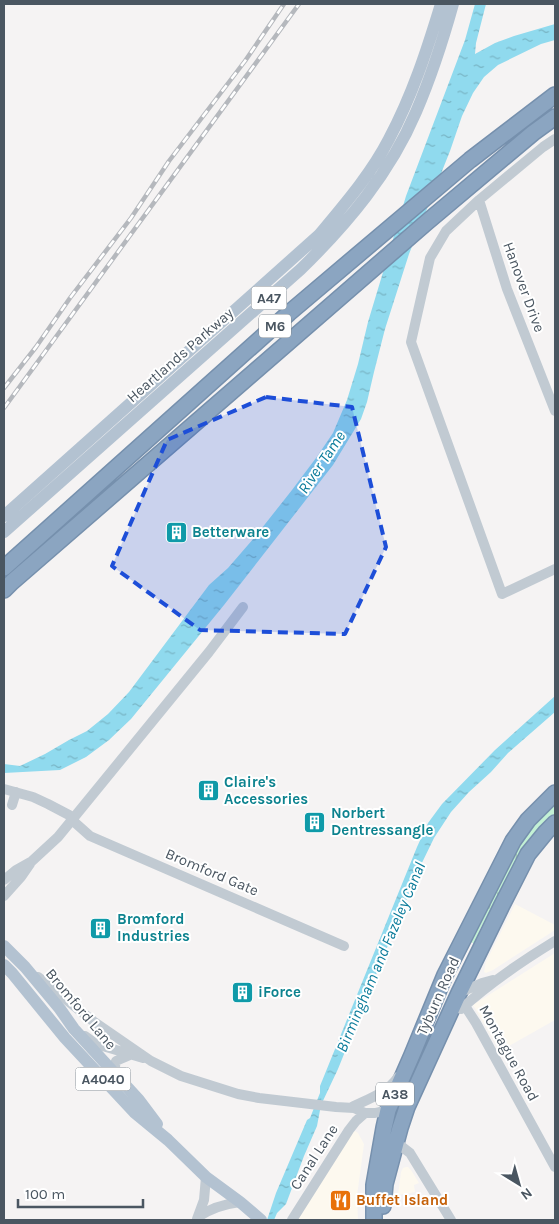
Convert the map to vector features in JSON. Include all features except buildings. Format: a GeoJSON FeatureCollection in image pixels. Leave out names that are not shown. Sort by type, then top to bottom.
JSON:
{"type":"FeatureCollection","features":[{"type":"Feature","properties":{"kind":"highway","name":"M6"},"geometry":{"type":"LineString","coordinates":[[4,568],[289,313],[470,160],[555,95]]}},
{"type":"Feature","properties":{"kind":"highway","name":"M6"},"geometry":{"type":"LineString","coordinates":[[4,590],[427,222],[533,132],[555,117]]}},
{"type":"Feature","properties":{"kind":"highway","name":"Tyburn Road"},"geometry":{"type":"LineString","coordinates":[[374,1220],[374,1185],[388,1110],[450,966],[513,841],[528,820],[555,793]]}},
{"type":"Feature","properties":{"kind":"highway","name":"Tyburn Road"},"geometry":{"type":"LineString","coordinates":[[384,1220],[385,1184],[407,1107],[442,1031],[462,1000],[471,967],[528,854],[555,823]]}},
{"type":"Feature","properties":{"kind":"highway"},"geometry":{"type":"LineString","coordinates":[[412,1055],[426,1036],[443,1002],[462,1000]]}},
{"type":"Feature","properties":{"kind":"highway"},"geometry":{"type":"LineString","coordinates":[[388,1110],[400,1104],[426,1052],[442,1031]]}},
{"type":"Feature","properties":{"kind":"main road","name":"Heartlands Parkway"},"geometry":{"type":"LineString","coordinates":[[4,516],[319,235],[372,167],[388,141],[416,78],[441,4]]}},
{"type":"Feature","properties":{"kind":"main road","name":"Heartlands Parkway"},"geometry":{"type":"LineString","coordinates":[[4,532],[302,269],[356,210],[380,177],[416,113],[442,44],[453,4]]}},
{"type":"Feature","properties":{"kind":"main road","name":"Bromford Lane"},"geometry":{"type":"LineString","coordinates":[[4,946],[25,967],[74,1029],[139,1100],[168,1140]]}},
{"type":"Feature","properties":{"kind":"main road","name":"Bromford Lane"},"geometry":{"type":"LineString","coordinates":[[4,965],[65,1038],[127,1105],[168,1140],[206,1177],[258,1218]]}},
{"type":"Feature","properties":{"kind":"street"},"geometry":{"type":"LineString","coordinates":[[555,138],[478,200],[446,231],[430,258],[411,342],[502,594],[555,569]]}},
{"type":"Feature","properties":{"kind":"street","name":"Hanover Drive"},"geometry":{"type":"LineString","coordinates":[[478,200],[507,289],[555,411]]}},
{"type":"Feature","properties":{"kind":"street"},"geometry":{"type":"LineString","coordinates":[[4,903],[6,894],[32,861],[58,837],[209,652],[243,607]]}},
{"type":"Feature","properties":{"kind":"street","name":"Bromford Gate"},"geometry":{"type":"LineString","coordinates":[[4,789],[48,804],[69,815],[90,836],[344,946]]}},
{"type":"Feature","properties":{"kind":"street"},"geometry":{"type":"LineString","coordinates":[[12,805],[16,792]]}},
{"type":"Feature","properties":{"kind":"street"},"geometry":{"type":"LineString","coordinates":[[4,880],[16,870],[32,861]]}},
{"type":"Feature","properties":{"kind":"street"},"geometry":{"type":"LineString","coordinates":[[462,1000],[555,941]]}},
{"type":"Feature","properties":{"kind":"street"},"geometry":{"type":"LineString","coordinates":[[25,967],[93,1021],[151,1061],[182,1076],[238,1094],[259,1098],[336,1107],[352,1107],[365,1112],[375,1113],[388,1110]]}},
{"type":"Feature","properties":{"kind":"street"},"geometry":{"type":"LineString","coordinates":[[471,967],[473,975],[482,983]]}},
{"type":"Feature","properties":{"kind":"street"},"geometry":{"type":"LineString","coordinates":[[462,1000],[482,983],[496,979]]}},
{"type":"Feature","properties":{"kind":"street","name":"Montague Road"},"geometry":{"type":"LineString","coordinates":[[462,1000],[555,1167]]}},
{"type":"Feature","properties":{"kind":"street"},"geometry":{"type":"LineString","coordinates":[[44,1012],[96,1044],[151,1061]]}},
{"type":"Feature","properties":{"kind":"street"},"geometry":{"type":"LineString","coordinates":[[116,1074],[114,1066],[116,1061],[130,1055]]}},
{"type":"Feature","properties":{"kind":"street"},"geometry":{"type":"LineString","coordinates":[[352,1107],[386,1090],[394,1082],[412,1055]]}},
{"type":"Feature","properties":{"kind":"street","name":"Canal Lane"},"geometry":{"type":"LineString","coordinates":[[292,1220],[356,1120],[365,1112]]}},
{"type":"Feature","properties":{"kind":"street"},"geometry":{"type":"LineString","coordinates":[[395,1146],[401,1146],[410,1153],[451,1220]]}},
{"type":"Feature","properties":{"kind":"street"},"geometry":{"type":"LineString","coordinates":[[198,1219],[204,1200],[206,1177]]}},
{"type":"Feature","properties":{"kind":"street"},"geometry":{"type":"LineString","coordinates":[[198,1219],[217,1207],[240,1202]]}},
{"type":"Feature","properties":{"kind":"highlighted area"},"geometry":{"type":"Polygon","coordinates":[[[266,397],[352,407],[386,547],[345,634],[200,630],[112,566],[167,440],[266,397]]]}},
{"type":"Feature","properties":{"kind":"shaded area"},"geometry":{"type":"Polygon","coordinates":[[[515,904],[555,925],[555,930],[486,973],[484,972],[486,962],[515,904]]]}},
{"type":"Feature","properties":{"kind":"shaded area"},"geometry":{"type":"Polygon","coordinates":[[[555,953],[555,1020],[500,1051],[473,1005],[555,953]]]}},
{"type":"Feature","properties":{"kind":"shaded area"},"geometry":{"type":"Polygon","coordinates":[[[355,1131],[364,1144],[357,1196],[358,1220],[296,1220],[351,1133],[355,1131]]]}},
{"type":"Feature","properties":{"kind":"shaded area"},"geometry":{"type":"Polygon","coordinates":[[[406,1167],[411,1170],[419,1183],[414,1185],[415,1192],[398,1195],[401,1172],[406,1167]]]}},
{"type":"Feature","properties":{"kind":"green space"},"geometry":{"type":"Polygon","coordinates":[[[555,799],[555,814],[516,865],[480,929],[475,944],[469,941],[523,835],[555,799]]]}},
{"type":"Feature","properties":{"kind":"water","name":"River Tame"},"geometry":{"type":"Polygon","coordinates":[[[475,4],[486,4],[475,54],[495,43],[555,24],[555,40],[541,44],[498,65],[484,77],[473,93],[462,116],[409,254],[385,329],[361,419],[333,465],[224,605],[131,719],[109,740],[86,757],[60,770],[4,773],[4,764],[20,766],[45,754],[87,731],[108,714],[129,692],[209,585],[228,568],[254,538],[292,490],[333,433],[347,400],[406,196],[465,40],[475,4]]]}},
{"type":"Feature","properties":{"kind":"water","name":"Birmingham and Fazeley Canal"},"geometry":{"type":"Polygon","coordinates":[[[555,696],[555,712],[508,753],[469,792],[451,812],[434,838],[418,871],[338,1069],[321,1105],[317,1126],[286,1204],[277,1213],[274,1220],[267,1220],[276,1193],[307,1120],[310,1118],[320,1093],[320,1086],[428,823],[442,804],[495,750],[555,696]]]}},
{"type":"Feature","properties":{"kind":"railway"},"geometry":{"type":"LineString","coordinates":[[4,388],[131,218],[169,161],[245,61],[284,4]]}},
{"type":"Feature","properties":{"kind":"railway"},"geometry":{"type":"LineString","coordinates":[[4,408],[299,4]]}},
{"type":"Feature","properties":{"kind":"place","name":"Betterware"},"geometry":{"type":"Point","coordinates":[176,532]}},
{"type":"Feature","properties":{"kind":"place","name":"Claire's Accessories"},"geometry":{"type":"Point","coordinates":[208,791]}},
{"type":"Feature","properties":{"kind":"place","name":"Norbert Dentressangle"},"geometry":{"type":"Point","coordinates":[315,822]}},
{"type":"Feature","properties":{"kind":"place","name":"Bromford Industries"},"geometry":{"type":"Point","coordinates":[101,928]}},
{"type":"Feature","properties":{"kind":"place","name":"iForce"},"geometry":{"type":"Point","coordinates":[242,992]}},
{"type":"Feature","properties":{"kind":"place","name":"Buffet Island"},"geometry":{"type":"Point","coordinates":[340,1200]}}]}
